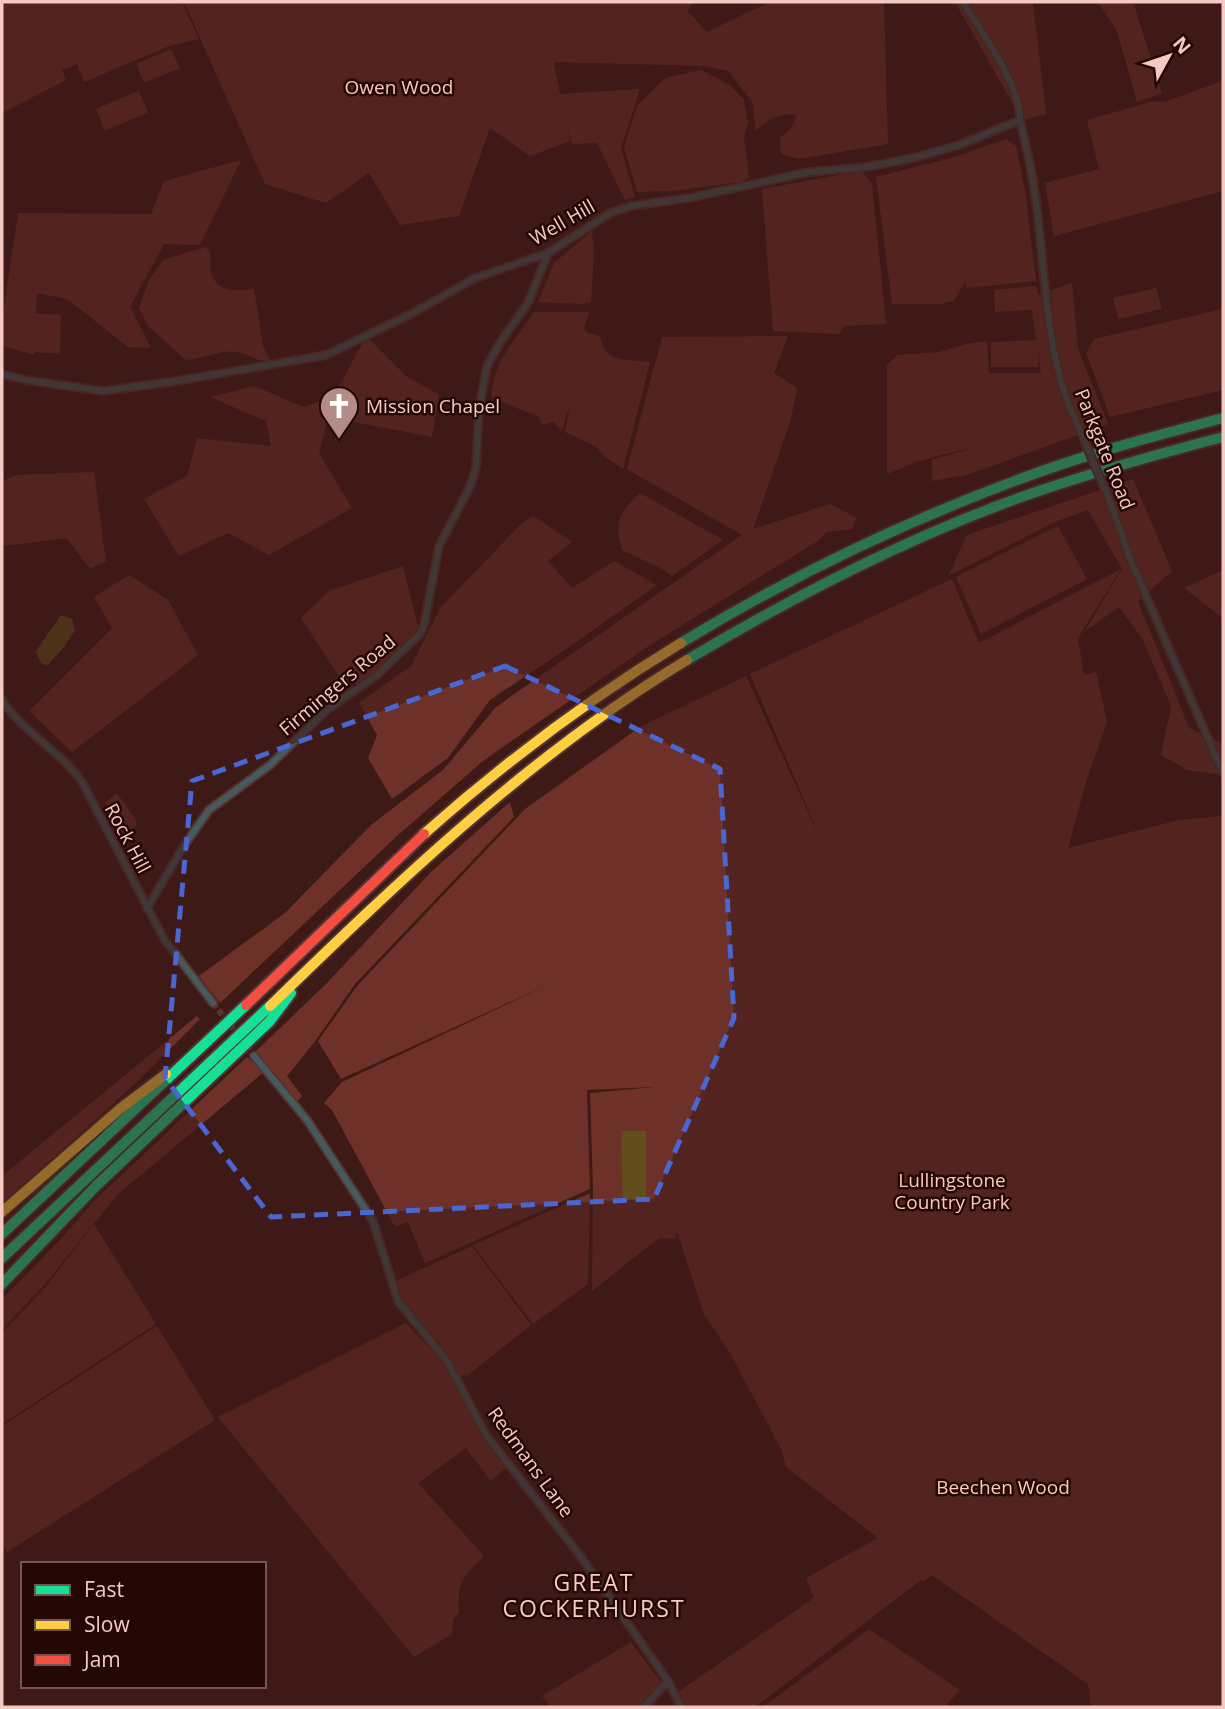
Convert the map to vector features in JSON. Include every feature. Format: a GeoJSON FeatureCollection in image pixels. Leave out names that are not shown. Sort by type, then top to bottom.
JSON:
{"type":"FeatureCollection","features":[{"type":"Feature","properties":{"kind":"highway"},"geometry":{"type":"LineString","coordinates":[[2,1234],[194,1055],[439,820],[559,724],[684,639],[813,567],[949,505],[1079,458],[1223,418]]}},
{"type":"Feature","properties":{"kind":"highway"},"geometry":{"type":"LineString","coordinates":[[2,1258],[124,1146],[424,858],[538,762],[629,697],[748,622],[872,559],[977,513],[1109,468],[1223,437]]}},
{"type":"Feature","properties":{"kind":"highway"},"geometry":{"type":"LineString","coordinates":[[2,1284],[96,1186],[270,1021],[302,976]]}},
{"type":"Feature","properties":{"kind":"highway"},"geometry":{"type":"LineString","coordinates":[[2,1212],[121,1108],[194,1055]]}},
{"type":"Feature","properties":{"kind":"street"},"geometry":{"type":"LineString","coordinates":[[963,2],[999,61],[1021,106],[1020,120]]}},
{"type":"Feature","properties":{"kind":"street","name":"Well Hill"},"geometry":{"type":"LineString","coordinates":[[5,376],[103,391],[177,382],[326,355],[411,314],[475,278],[548,253],[610,213],[631,206],[688,198],[809,172],[866,167],[913,158],[959,145],[1020,120]]}},
{"type":"Feature","properties":{"kind":"street","name":"Parkgate Road"},"geometry":{"type":"LineString","coordinates":[[1020,120],[1034,188],[1049,322],[1066,402],[1109,499],[1131,561],[1223,772]]}},
{"type":"Feature","properties":{"kind":"street","name":"Firmingers Road"},"geometry":{"type":"LineString","coordinates":[[148,908],[179,853],[209,810],[270,765],[327,710],[377,676],[420,634],[425,625],[439,546],[459,511],[476,467],[479,409],[488,366],[499,344],[528,303],[548,253]]}},
{"type":"Feature","properties":{"kind":"street"},"geometry":{"type":"LineString","coordinates":[[2,382],[5,376]]}},
{"type":"Feature","properties":{"kind":"street","name":"Rock Hill"},"geometry":{"type":"LineString","coordinates":[[2,700],[19,721],[72,767],[164,939],[214,1003]]}},
{"type":"Feature","properties":{"kind":"street","name":"Redmans Lane"},"geometry":{"type":"LineString","coordinates":[[254,1056],[307,1120],[373,1221],[398,1301],[447,1361],[486,1435],[581,1557],[668,1681],[681,1707]]}},
{"type":"Feature","properties":{"kind":"street"},"geometry":{"type":"LineString","coordinates":[[643,1707],[668,1681]]}},
{"type":"Feature","properties":{"kind":"highlighted area"},"geometry":{"type":"Polygon","coordinates":[[[505,666],[720,769],[734,1018],[654,1199],[271,1217],[165,1078],[192,781],[505,666]]]}},
{"type":"Feature","properties":{"kind":"green space"},"geometry":{"type":"Polygon","coordinates":[[[2,2],[182,2],[199,39],[169,46],[84,82],[77,64],[62,70],[66,80],[2,113],[2,2]]]}},
{"type":"Feature","properties":{"kind":"green space","name":"Owen Wood"},"geometry":{"type":"Polygon","coordinates":[[[184,2],[693,2],[688,11],[707,32],[770,2],[884,2],[888,144],[799,159],[781,154],[780,138],[791,128],[797,115],[774,117],[756,131],[752,101],[728,71],[704,66],[554,62],[560,94],[640,89],[621,148],[635,197],[625,200],[597,143],[572,144],[568,128],[570,141],[530,156],[490,128],[459,216],[400,225],[369,173],[326,203],[265,184],[184,2]]]}},
{"type":"Feature","properties":{"kind":"green space"},"geometry":{"type":"Polygon","coordinates":[[[955,2],[1033,2],[1046,114],[1022,120],[955,2]]]}},
{"type":"Feature","properties":{"kind":"green space"},"geometry":{"type":"Polygon","coordinates":[[[1098,2],[1133,2],[1162,93],[1137,102],[1117,31],[1098,2]]]}},
{"type":"Feature","properties":{"kind":"green space"},"geometry":{"type":"Polygon","coordinates":[[[171,49],[180,68],[144,83],[136,64],[171,49]]]}},
{"type":"Feature","properties":{"kind":"green space"},"geometry":{"type":"Polygon","coordinates":[[[701,70],[730,85],[744,100],[748,122],[744,138],[749,178],[740,182],[673,191],[637,192],[624,147],[637,106],[665,78],[701,70]]]}},
{"type":"Feature","properties":{"kind":"green space"},"geometry":{"type":"Polygon","coordinates":[[[1223,79],[1223,191],[1054,236],[1045,183],[1099,169],[1087,120],[1155,101],[1164,102],[1223,79]]]}},
{"type":"Feature","properties":{"kind":"green space"},"geometry":{"type":"Polygon","coordinates":[[[139,91],[148,112],[105,131],[96,109],[139,91]]]}},
{"type":"Feature","properties":{"kind":"green space"},"geometry":{"type":"Polygon","coordinates":[[[1006,139],[1016,146],[1025,190],[1036,281],[967,288],[965,282],[954,301],[940,304],[892,304],[876,177],[952,158],[1006,139]]]}},
{"type":"Feature","properties":{"kind":"green space"},"geometry":{"type":"Polygon","coordinates":[[[241,160],[200,245],[164,244],[130,307],[151,348],[128,347],[67,299],[37,293],[36,313],[61,315],[60,354],[35,352],[35,355],[2,346],[2,321],[18,213],[151,214],[164,181],[241,160]]]}},
{"type":"Feature","properties":{"kind":"green space"},"geometry":{"type":"Polygon","coordinates":[[[861,171],[872,183],[886,324],[844,326],[839,334],[773,331],[762,189],[861,171]]]}},
{"type":"Feature","properties":{"kind":"green space"},"geometry":{"type":"Polygon","coordinates":[[[592,231],[594,255],[591,302],[538,302],[554,263],[592,231]]]}},
{"type":"Feature","properties":{"kind":"green space"},"geometry":{"type":"Polygon","coordinates":[[[205,247],[210,252],[211,271],[215,282],[230,290],[254,289],[263,346],[270,360],[232,351],[186,360],[148,326],[139,308],[149,280],[163,260],[205,247]]]}},
{"type":"Feature","properties":{"kind":"green space"},"geometry":{"type":"Polygon","coordinates":[[[1072,283],[1078,349],[1108,424],[967,475],[932,481],[932,460],[982,445],[919,461],[887,474],[887,365],[897,355],[939,352],[987,341],[989,373],[1041,373],[1038,351],[1038,367],[991,367],[991,342],[1036,340],[1032,310],[995,312],[994,290],[1036,286],[1038,295],[1072,283]]]}},
{"type":"Feature","properties":{"kind":"green space"},"geometry":{"type":"Polygon","coordinates":[[[1156,288],[1162,309],[1118,319],[1113,298],[1156,288]]]}},
{"type":"Feature","properties":{"kind":"green space"},"geometry":{"type":"Polygon","coordinates":[[[1223,309],[1223,390],[1110,417],[1086,353],[1094,339],[1223,309]]]}},
{"type":"Feature","properties":{"kind":"green space"},"geometry":{"type":"Polygon","coordinates":[[[534,312],[589,312],[584,328],[586,332],[600,336],[602,345],[611,356],[650,362],[623,469],[604,456],[597,447],[565,432],[570,405],[562,430],[553,422],[542,425],[539,417],[492,398],[500,363],[534,312]]]}},
{"type":"Feature","properties":{"kind":"green space"},"geometry":{"type":"Polygon","coordinates":[[[366,336],[406,376],[439,395],[432,437],[328,417],[319,453],[352,508],[269,555],[228,533],[179,556],[144,499],[187,476],[197,438],[271,446],[266,421],[210,397],[254,386],[304,407],[334,396],[366,336]]]}},
{"type":"Feature","properties":{"kind":"green space"},"geometry":{"type":"Polygon","coordinates":[[[788,336],[774,373],[797,388],[791,419],[753,529],[830,504],[857,518],[852,529],[827,532],[816,542],[647,647],[483,761],[397,836],[220,1003],[199,976],[285,913],[371,825],[443,770],[496,707],[742,535],[627,469],[662,337],[788,336]]]}},
{"type":"Feature","properties":{"kind":"green space"},"geometry":{"type":"Polygon","coordinates":[[[94,472],[106,561],[90,569],[67,538],[2,546],[2,481],[17,475],[94,472]]]}},
{"type":"Feature","properties":{"kind":"green space"},"geometry":{"type":"Polygon","coordinates":[[[1133,479],[1172,571],[1138,601],[1189,728],[1223,744],[1223,775],[1187,770],[1161,755],[1171,706],[1142,638],[1119,607],[1084,632],[1122,569],[1088,510],[1057,521],[948,576],[967,535],[1133,479]]]}},
{"type":"Feature","properties":{"kind":"green space"},"geometry":{"type":"Polygon","coordinates":[[[640,493],[723,540],[672,576],[622,550],[618,532],[620,518],[640,493]]]}},
{"type":"Feature","properties":{"kind":"green space"},"geometry":{"type":"Polygon","coordinates":[[[533,516],[572,542],[548,561],[572,588],[614,561],[657,585],[490,700],[448,758],[392,799],[368,758],[377,735],[359,703],[411,666],[441,607],[523,522],[533,516]]]}},
{"type":"Feature","properties":{"kind":"green space"},"geometry":{"type":"Polygon","coordinates":[[[1058,526],[1087,579],[981,634],[956,577],[1058,526]]]}},
{"type":"Feature","properties":{"kind":"green space"},"geometry":{"type":"Polygon","coordinates":[[[403,566],[420,634],[367,682],[344,684],[301,618],[329,591],[403,566]]]}},
{"type":"Feature","properties":{"kind":"green space"},"geometry":{"type":"Polygon","coordinates":[[[1121,569],[1078,638],[1084,675],[1096,672],[1107,722],[1086,782],[1068,848],[1179,820],[1223,816],[1223,1707],[1091,1707],[1088,1684],[932,1575],[924,1581],[921,1580],[755,1707],[685,1707],[678,1692],[814,1598],[806,1578],[878,1538],[786,1467],[782,1451],[730,1353],[704,1314],[677,1232],[675,1239],[659,1238],[592,1291],[590,1093],[654,1087],[587,1090],[590,1189],[425,1263],[408,1222],[395,1227],[332,1110],[324,1103],[342,1082],[552,983],[341,1079],[318,1041],[357,986],[525,809],[640,727],[746,676],[824,847],[750,674],[952,579],[979,643],[1121,569]]]}},
{"type":"Feature","properties":{"kind":"green space"},"geometry":{"type":"Polygon","coordinates":[[[1223,570],[1223,618],[1184,588],[1223,570]]]}},
{"type":"Feature","properties":{"kind":"green space"},"geometry":{"type":"Polygon","coordinates":[[[129,575],[168,600],[198,655],[72,752],[29,711],[112,628],[94,597],[129,575]]]}},
{"type":"Feature","properties":{"kind":"green space"},"geometry":{"type":"Polygon","coordinates":[[[117,793],[137,822],[136,826],[123,835],[105,803],[117,793]]]}},
{"type":"Feature","properties":{"kind":"green space"},"geometry":{"type":"Polygon","coordinates":[[[510,802],[514,817],[355,984],[287,1076],[302,1096],[297,1102],[256,1051],[326,984],[431,872],[510,802]]]}},
{"type":"Feature","properties":{"kind":"green space"},"geometry":{"type":"Polygon","coordinates":[[[197,1016],[200,1019],[137,1082],[2,1204],[2,1176],[197,1016]]]}},
{"type":"Feature","properties":{"kind":"green space"},"geometry":{"type":"Polygon","coordinates":[[[247,1057],[264,1072],[117,1195],[46,1283],[2,1330],[2,1299],[92,1203],[247,1057]]]}},
{"type":"Feature","properties":{"kind":"green space"},"geometry":{"type":"Polygon","coordinates":[[[590,1193],[588,1284],[533,1324],[473,1245],[590,1193]]]}},
{"type":"Feature","properties":{"kind":"green space"},"geometry":{"type":"Polygon","coordinates":[[[94,1224],[156,1324],[2,1424],[2,1333],[48,1284],[94,1224]]]}},
{"type":"Feature","properties":{"kind":"green space"},"geometry":{"type":"Polygon","coordinates":[[[472,1246],[531,1325],[468,1375],[459,1376],[439,1342],[401,1299],[396,1281],[472,1246]]]}},
{"type":"Feature","properties":{"kind":"green space"},"geometry":{"type":"Polygon","coordinates":[[[406,1323],[443,1362],[482,1437],[508,1466],[491,1481],[466,1448],[418,1483],[484,1556],[462,1581],[459,1613],[453,1619],[452,1634],[414,1657],[218,1417],[406,1323]]]}},
{"type":"Feature","properties":{"kind":"green space"},"geometry":{"type":"Polygon","coordinates":[[[157,1326],[215,1420],[7,1552],[2,1544],[2,1426],[157,1326]]]}},
{"type":"Feature","properties":{"kind":"green space"},"geometry":{"type":"Polygon","coordinates":[[[869,1629],[960,1690],[944,1707],[763,1707],[869,1629]]]}},
{"type":"Feature","properties":{"kind":"green space"},"geometry":{"type":"Polygon","coordinates":[[[631,1642],[662,1684],[639,1707],[551,1707],[542,1696],[631,1642]]]}},
{"type":"Feature","properties":{"kind":"shaded area"},"geometry":{"type":"Polygon","coordinates":[[[61,615],[72,619],[75,630],[48,665],[42,664],[36,653],[61,615]]]}},
{"type":"Feature","properties":{"kind":"shaded area"},"geometry":{"type":"Polygon","coordinates":[[[621,1131],[646,1131],[646,1200],[623,1199],[621,1131]]]}},
{"type":"Feature","properties":{"kind":"tunnel"},"geometry":{"type":"LineString","coordinates":[[213,1003],[254,1056]]}},
{"type":"Feature","properties":{"kind":"traffic: fast"},"geometry":{"type":"LineString","coordinates":[[681,643],[804,574],[932,514],[1070,461],[1223,418]]}},
{"type":"Feature","properties":{"kind":"traffic: fast"},"geometry":{"type":"LineString","coordinates":[[687,660],[854,568],[941,529],[1054,486],[1223,437]]}},
{"type":"Feature","properties":{"kind":"traffic: fast"},"geometry":{"type":"LineString","coordinates":[[2,1284],[96,1186],[270,1021],[291,993]]}},
{"type":"Feature","properties":{"kind":"traffic: fast"},"geometry":{"type":"LineString","coordinates":[[2,1234],[246,1005]]}},
{"type":"Feature","properties":{"kind":"traffic: fast"},"geometry":{"type":"LineString","coordinates":[[2,1258],[270,1006]]}},
{"type":"Feature","properties":{"kind":"traffic: slow"},"geometry":{"type":"LineString","coordinates":[[424,834],[548,732],[681,643]]}},
{"type":"Feature","properties":{"kind":"traffic: slow"},"geometry":{"type":"LineString","coordinates":[[270,1006],[368,912],[469,821],[574,736],[687,660]]}},
{"type":"Feature","properties":{"kind":"traffic: slow"},"geometry":{"type":"LineString","coordinates":[[2,1212],[121,1108],[166,1074]]}},
{"type":"Feature","properties":{"kind":"traffic: jam"},"geometry":{"type":"LineString","coordinates":[[246,1005],[424,834]]}},
{"type":"Feature","properties":{"kind":"place","name":"Mission Chapel"},"geometry":{"type":"Point","coordinates":[339,440]}},
{"type":"Feature","properties":{"kind":"district","name":"GREAT COCKERHURST"},"geometry":{"type":"Point","coordinates":[594,1595]}},
{"type":"Feature","properties":{"kind":"park label","name":"Lullingstone Country Park"},"geometry":{"type":"Point","coordinates":[952,1191]}},
{"type":"Feature","properties":{"kind":"park label","name":"Beechen Wood"},"geometry":{"type":"Point","coordinates":[1003,1487]}}]}
